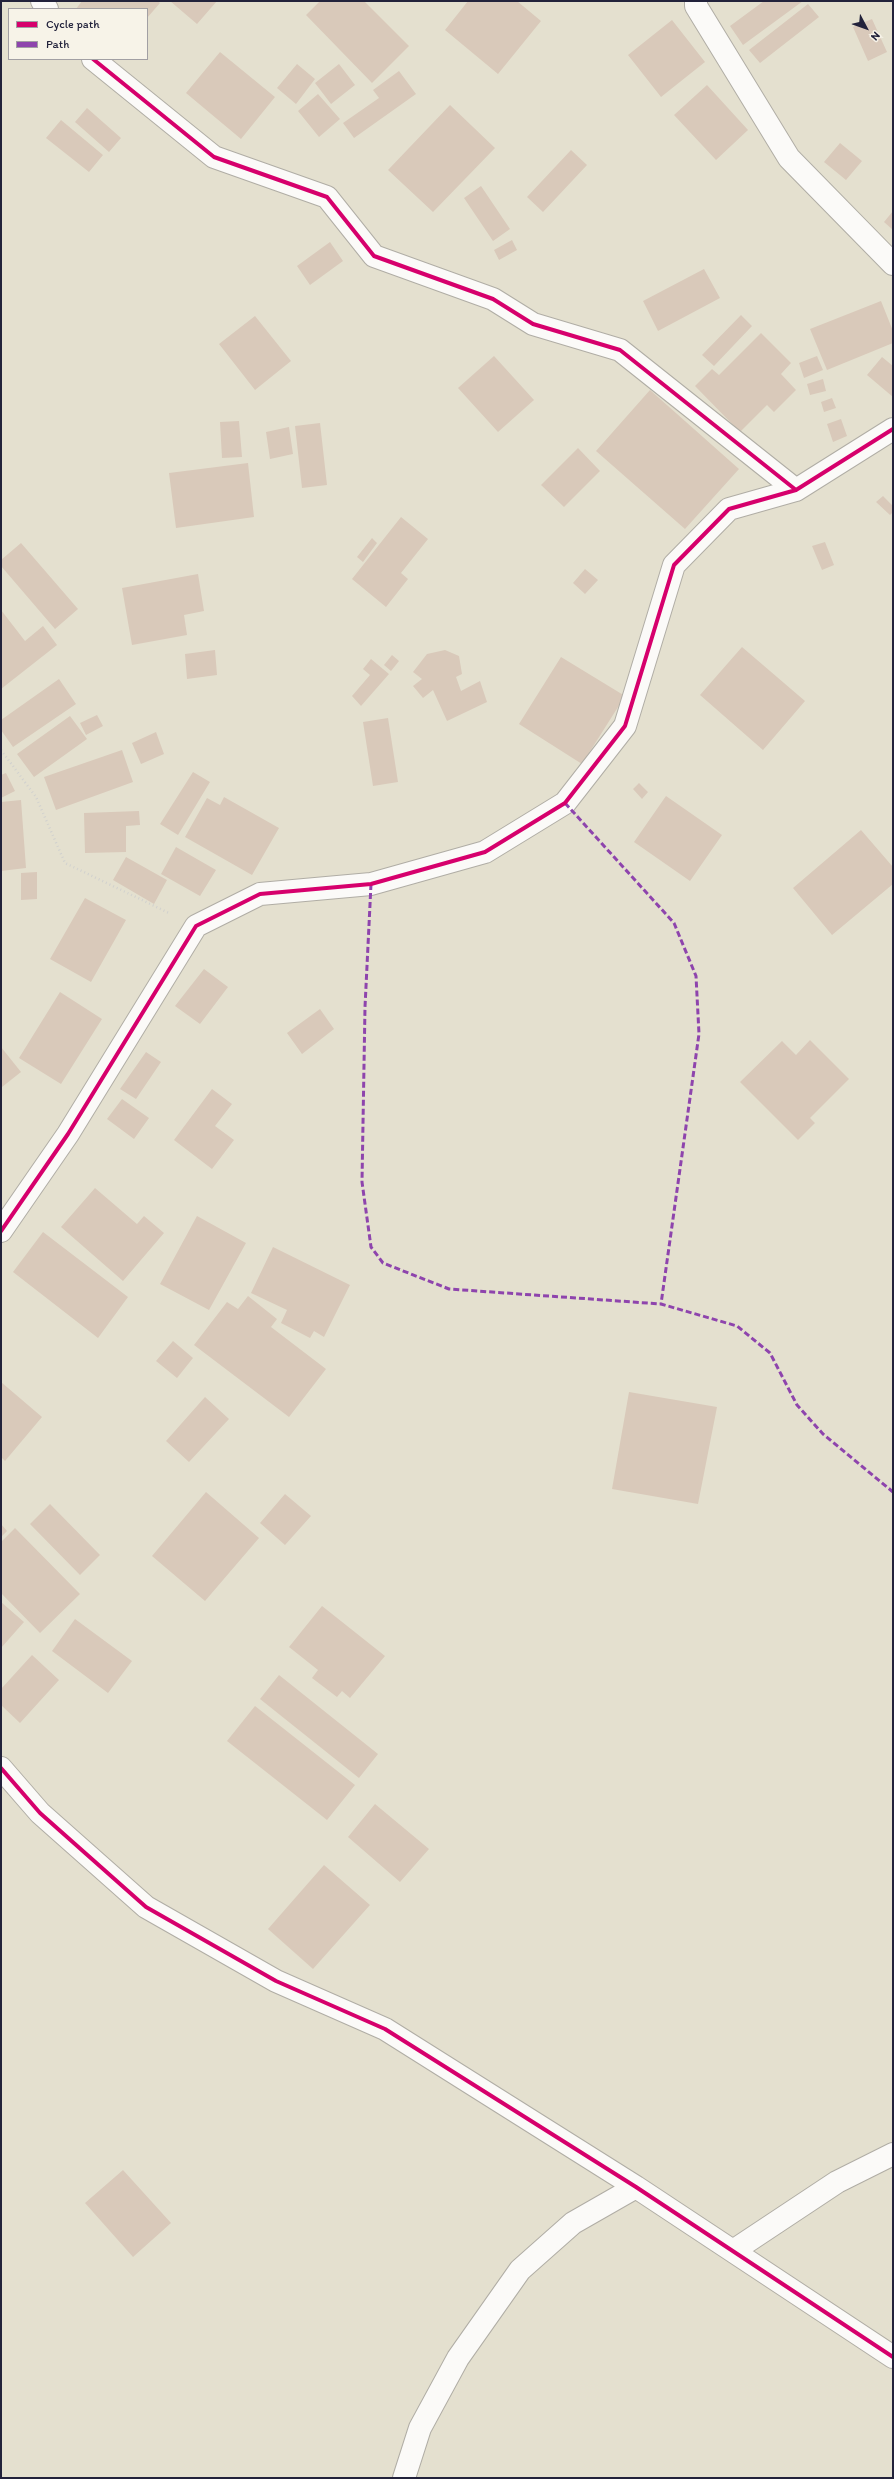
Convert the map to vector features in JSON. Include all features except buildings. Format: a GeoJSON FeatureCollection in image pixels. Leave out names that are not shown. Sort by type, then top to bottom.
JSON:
{"type":"FeatureCollection","features":[{"type":"Feature","properties":{"kind":"street"},"geometry":{"type":"LineString","coordinates":[[696,1],[696,6],[789,158],[893,264]]}},
{"type":"Feature","properties":{"kind":"street"},"geometry":{"type":"LineString","coordinates":[[94,60],[214,157],[327,197],[374,256],[493,299],[533,324],[620,350],[796,490]]}},
{"type":"Feature","properties":{"kind":"street"},"geometry":{"type":"LineString","coordinates":[[1,1231],[68,1134],[196,926],[260,894],[371,884],[485,852],[564,803],[625,726],[674,565],[729,509],[796,490],[893,429]]}},
{"type":"Feature","properties":{"kind":"street"},"geometry":{"type":"LineString","coordinates":[[1,1768],[40,1813],[146,1907],[276,1981],[385,2029],[636,2187],[893,2357]]}},
{"type":"Feature","properties":{"kind":"street"},"geometry":{"type":"LineString","coordinates":[[734,2251],[837,2182],[893,2154]]}},
{"type":"Feature","properties":{"kind":"street"},"geometry":{"type":"LineString","coordinates":[[404,2478],[420,2428],[458,2358],[520,2270],[573,2223],[636,2187]]}},
{"type":"Feature","properties":{"kind":"path"},"geometry":{"type":"LineString","coordinates":[[1,750],[36,797],[65,863],[196,926]]}},
{"type":"Feature","properties":{"kind":"marked path"},"geometry":{"type":"LineString","coordinates":[[565,803],[674,923],[696,976],[699,1034],[661,1304],[737,1326],[770,1353],[797,1405],[823,1434],[893,1492]]}},
{"type":"Feature","properties":{"kind":"marked path"},"geometry":{"type":"LineString","coordinates":[[371,884],[365,1007],[362,1182],[371,1247],[383,1263],[449,1289],[661,1304]]}},
{"type":"Feature","properties":{"kind":"cycle path"},"geometry":{"type":"LineString","coordinates":[[94,60],[214,157],[327,197],[374,256],[493,299],[533,324],[620,350],[796,490]]}},
{"type":"Feature","properties":{"kind":"cycle path"},"geometry":{"type":"LineString","coordinates":[[1,1231],[68,1134],[196,926],[260,894],[371,884],[485,852],[565,803],[625,726],[674,565],[729,509],[796,490],[893,429]]}},
{"type":"Feature","properties":{"kind":"cycle path"},"geometry":{"type":"LineString","coordinates":[[1,1768],[40,1813],[146,1907],[276,1981],[385,2029],[636,2187],[893,2357]]}}]}
